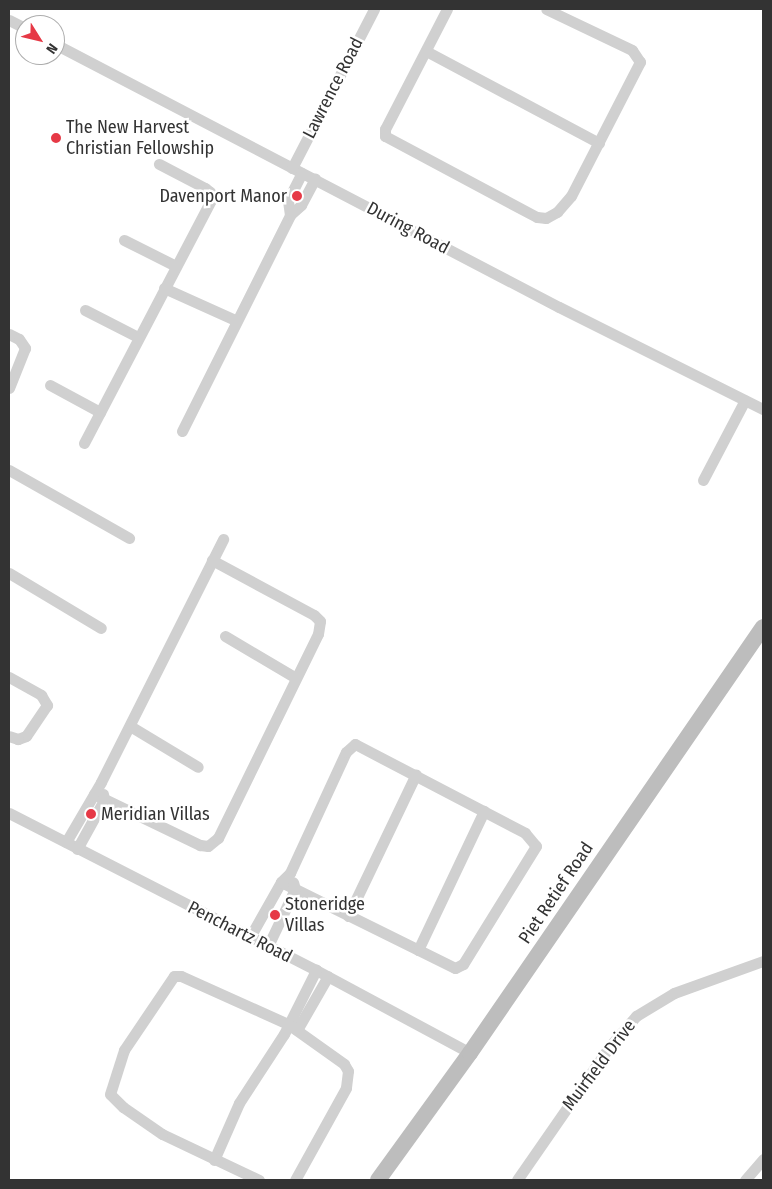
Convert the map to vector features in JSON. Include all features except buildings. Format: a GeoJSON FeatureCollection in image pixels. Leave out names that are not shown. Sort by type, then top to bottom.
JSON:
{"type":"FeatureCollection","features":[{"type":"Feature","properties":{"kind":"street","name":"Lawrence Road"},"geometry":{"type":"LineString","coordinates":[[290,214],[288,200],[297,170],[374,9]]}},
{"type":"Feature","properties":{"kind":"street"},"geometry":{"type":"LineString","coordinates":[[448,9],[385,129],[385,136],[394,143],[537,217],[546,218],[566,205],[635,77],[639,59],[632,50],[546,9]]}},
{"type":"Feature","properties":{"kind":"street","name":"During Road"},"geometry":{"type":"LineString","coordinates":[[65,49],[763,409]]}},
{"type":"Feature","properties":{"kind":"street"},"geometry":{"type":"LineString","coordinates":[[426,51],[599,143]]}},
{"type":"Feature","properties":{"kind":"street"},"geometry":{"type":"LineString","coordinates":[[84,443],[211,196],[205,188],[159,164]]}},
{"type":"Feature","properties":{"kind":"street"},"geometry":{"type":"LineString","coordinates":[[182,431],[235,320],[290,214],[301,205],[315,179]]}},
{"type":"Feature","properties":{"kind":"street"},"geometry":{"type":"LineString","coordinates":[[124,240],[176,266]]}},
{"type":"Feature","properties":{"kind":"street"},"geometry":{"type":"LineString","coordinates":[[164,288],[235,320]]}},
{"type":"Feature","properties":{"kind":"street"},"geometry":{"type":"LineString","coordinates":[[85,310],[138,337]]}},
{"type":"Feature","properties":{"kind":"street"},"geometry":{"type":"LineString","coordinates":[[9,334],[19,339],[25,348],[9,388]]}},
{"type":"Feature","properties":{"kind":"street"},"geometry":{"type":"LineString","coordinates":[[50,385],[100,412]]}},
{"type":"Feature","properties":{"kind":"street"},"geometry":{"type":"LineString","coordinates":[[703,480],[745,400]]}},
{"type":"Feature","properties":{"kind":"street"},"geometry":{"type":"LineString","coordinates":[[9,470],[129,538]]}},
{"type":"Feature","properties":{"kind":"street"},"geometry":{"type":"LineString","coordinates":[[77,849],[99,797],[101,782],[223,539]]}},
{"type":"Feature","properties":{"kind":"street"},"geometry":{"type":"LineString","coordinates":[[99,797],[200,845],[213,843],[318,634],[318,617],[212,560]]}},
{"type":"Feature","properties":{"kind":"street"},"geometry":{"type":"LineString","coordinates":[[9,573],[101,628]]}},
{"type":"Feature","properties":{"kind":"street","name":"Piet Retief Road"},"geometry":{"type":"LineString","coordinates":[[378,1180],[470,1053],[763,627]]}},
{"type":"Feature","properties":{"kind":"street"},"geometry":{"type":"LineString","coordinates":[[225,636],[296,678]]}},
{"type":"Feature","properties":{"kind":"street"},"geometry":{"type":"LineString","coordinates":[[9,677],[41,695],[47,705],[26,736],[18,739],[9,736]]}},
{"type":"Feature","properties":{"kind":"street"},"geometry":{"type":"LineString","coordinates":[[130,726],[198,767]]}},
{"type":"Feature","properties":{"kind":"street"},"geometry":{"type":"LineString","coordinates":[[250,937],[281,882],[290,873],[302,843],[348,748],[361,745],[530,836],[536,842],[535,850],[461,966],[455,968],[281,882]]}},
{"type":"Feature","properties":{"kind":"street"},"geometry":{"type":"LineString","coordinates":[[348,916],[416,774]]}},
{"type":"Feature","properties":{"kind":"street"},"geometry":{"type":"LineString","coordinates":[[66,842],[99,797]]}},
{"type":"Feature","properties":{"kind":"street"},"geometry":{"type":"LineString","coordinates":[[418,950],[484,811]]}},
{"type":"Feature","properties":{"kind":"street","name":"Penchartz Road"},"geometry":{"type":"LineString","coordinates":[[9,813],[328,976],[470,1053]]}},
{"type":"Feature","properties":{"kind":"street"},"geometry":{"type":"LineString","coordinates":[[268,946],[295,889],[290,873]]}},
{"type":"Feature","properties":{"kind":"street","name":"Muirfield Drive"},"geometry":{"type":"LineString","coordinates":[[517,1180],[609,1047],[636,1016],[674,992],[763,961]]}},
{"type":"Feature","properties":{"kind":"street"},"geometry":{"type":"LineString","coordinates":[[290,1030],[316,970]]}},
{"type":"Feature","properties":{"kind":"street"},"geometry":{"type":"LineString","coordinates":[[259,1180],[162,1134],[114,1099],[110,1088],[124,1050],[167,982],[177,975],[290,1030],[339,1059],[348,1071],[346,1088],[295,1180]]}},
{"type":"Feature","properties":{"kind":"street"},"geometry":{"type":"LineString","coordinates":[[214,1160],[240,1103],[328,976]]}},
{"type":"Feature","properties":{"kind":"street"},"geometry":{"type":"LineString","coordinates":[[745,1180],[763,1159]]}},
{"type":"Feature","properties":{"kind":"place","name":"The New Harvest Christian Fellowship"},"geometry":{"type":"Point","coordinates":[56,138]}},
{"type":"Feature","properties":{"kind":"place","name":"Davenport Manor"},"geometry":{"type":"Point","coordinates":[297,196]}},
{"type":"Feature","properties":{"kind":"place","name":"Meridian Villas"},"geometry":{"type":"Point","coordinates":[91,814]}},
{"type":"Feature","properties":{"kind":"place","name":"Stoneridge Villas"},"geometry":{"type":"Point","coordinates":[275,915]}}]}
